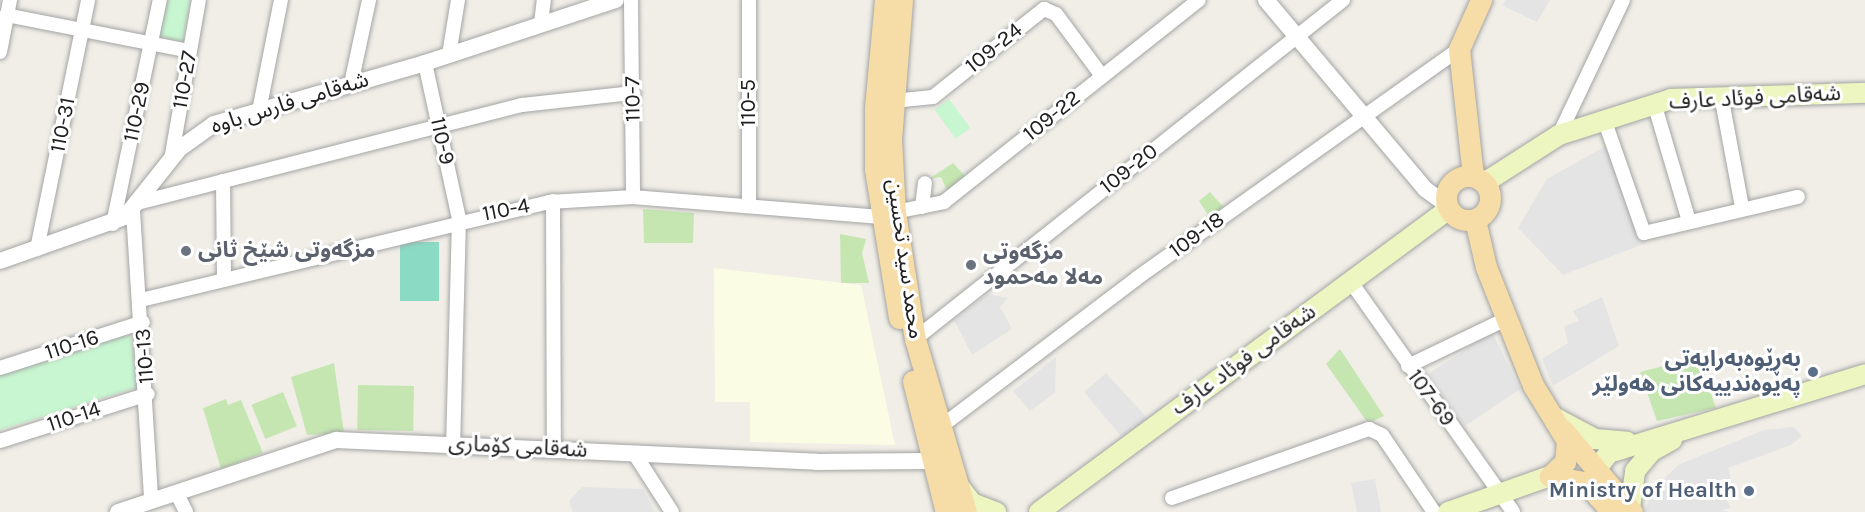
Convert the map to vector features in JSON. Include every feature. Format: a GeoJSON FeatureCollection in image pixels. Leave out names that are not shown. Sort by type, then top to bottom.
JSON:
{"type":"FeatureCollection","features":[{"type":"Feature","properties":{"kind":"main road"},"geometry":{"type":"LineString","coordinates":[[885,0],[875,108],[887,215],[931,461],[947,483],[972,503],[996,512]]}},
{"type":"Feature","properties":{"kind":"main road","name":"محمد سید تحسین"},"geometry":{"type":"LineString","coordinates":[[902,0],[892,101],[887,215],[915,339],[939,428],[947,483],[966,512]]}},
{"type":"Feature","properties":{"kind":"main road"},"geometry":{"type":"LineString","coordinates":[[1475,220],[1489,200],[1478,179],[1459,49],[1481,0]]}},
{"type":"Feature","properties":{"kind":"main road","name":"شەقامی فوئاد عارف"},"geometry":{"type":"LineString","coordinates":[[1478,179],[1559,135],[1654,103],[1721,95],[1865,93]]}},
{"type":"Feature","properties":{"kind":"main road"},"geometry":{"type":"LineString","coordinates":[[1478,179],[1449,185],[1448,207],[1475,220],[1521,374],[1549,414],[1568,450],[1563,465],[1550,476]]}},
{"type":"Feature","properties":{"kind":"main road","name":"شەقامی فوئاد عارف"},"geometry":{"type":"LineString","coordinates":[[1035,511],[1351,282],[1448,207]]}},
{"type":"Feature","properties":{"kind":"main road"},"geometry":{"type":"LineString","coordinates":[[1600,495],[1598,468],[1609,453],[1639,442],[1692,430],[1865,374]]}},
{"type":"Feature","properties":{"kind":"main road"},"geometry":{"type":"LineString","coordinates":[[1549,414],[1595,439],[1639,442]]}},
{"type":"Feature","properties":{"kind":"main road"},"geometry":{"type":"LineString","coordinates":[[1549,414],[1598,468],[1625,511]]}},
{"type":"Feature","properties":{"kind":"main road"},"geometry":{"type":"LineString","coordinates":[[1625,511],[1630,483],[1642,460],[1692,430]]}},
{"type":"Feature","properties":{"kind":"main road"},"geometry":{"type":"LineString","coordinates":[[1448,512],[1501,494],[1518,481],[1550,476],[1577,479],[1625,511]]}},
{"type":"Feature","properties":{"kind":"main road"},"geometry":{"type":"LineString","coordinates":[[936,512],[947,483]]}},
{"type":"Feature","properties":{"kind":"main road"},"geometry":{"type":"LineString","coordinates":[[946,512],[947,483]]}},
{"type":"Feature","properties":{"kind":"street"},"geometry":{"type":"LineString","coordinates":[[0,52],[10,0]]}},
{"type":"Feature","properties":{"kind":"street","name":"110-31"},"geometry":{"type":"LineString","coordinates":[[38,249],[88,0]]}},
{"type":"Feature","properties":{"kind":"street","name":"110-29"},"geometry":{"type":"LineString","coordinates":[[113,224],[160,0]]}},
{"type":"Feature","properties":{"kind":"street","name":"110-27"},"geometry":{"type":"LineString","coordinates":[[171,160],[199,0]]}},
{"type":"Feature","properties":{"kind":"street"},"geometry":{"type":"LineString","coordinates":[[259,111],[281,0]]}},
{"type":"Feature","properties":{"kind":"street"},"geometry":{"type":"LineString","coordinates":[[351,84],[369,0]]}},
{"type":"Feature","properties":{"kind":"street"},"geometry":{"type":"LineString","coordinates":[[449,55],[458,0]]}},
{"type":"Feature","properties":{"kind":"street"},"geometry":{"type":"LineString","coordinates":[[541,23],[544,0]]}},
{"type":"Feature","properties":{"kind":"street","name":"شەقامی فارس باوە"},"geometry":{"type":"LineString","coordinates":[[0,261],[113,224],[137,206],[171,160],[201,130],[424,63],[616,0]]}},
{"type":"Feature","properties":{"kind":"street","name":"110-7"},"geometry":{"type":"LineString","coordinates":[[631,0],[633,197]]}},
{"type":"Feature","properties":{"kind":"street","name":"110-5"},"geometry":{"type":"LineString","coordinates":[[748,206],[749,0]]}},
{"type":"Feature","properties":{"kind":"street","name":"109-22"},"geometry":{"type":"LineString","coordinates":[[887,215],[944,202],[1199,0]]}},
{"type":"Feature","properties":{"kind":"street"},"geometry":{"type":"LineString","coordinates":[[1266,0],[1425,189],[1448,207]]}},
{"type":"Feature","properties":{"kind":"street","name":"109-20"},"geometry":{"type":"LineString","coordinates":[[915,339],[1343,0]]}},
{"type":"Feature","properties":{"kind":"street"},"geometry":{"type":"LineString","coordinates":[[1559,135],[1623,0]]}},
{"type":"Feature","properties":{"kind":"street","name":"109-24"},"geometry":{"type":"LineString","coordinates":[[892,101],[933,97],[1044,9],[1056,14],[1102,76]]}},
{"type":"Feature","properties":{"kind":"street"},"geometry":{"type":"LineString","coordinates":[[6,15],[190,51]]}},
{"type":"Feature","properties":{"kind":"street","name":"109-18"},"geometry":{"type":"LineString","coordinates":[[939,428],[1459,49]]}},
{"type":"Feature","properties":{"kind":"street","name":"110-9"},"geometry":{"type":"LineString","coordinates":[[424,63],[459,219],[453,444]]}},
{"type":"Feature","properties":{"kind":"street"},"geometry":{"type":"LineString","coordinates":[[137,206],[223,181],[439,128],[522,105],[633,93]]}},
{"type":"Feature","properties":{"kind":"street"},"geometry":{"type":"LineString","coordinates":[[1721,95],[1742,207]]}},
{"type":"Feature","properties":{"kind":"street"},"geometry":{"type":"LineString","coordinates":[[1654,103],[1689,221]]}},
{"type":"Feature","properties":{"kind":"street"},"geometry":{"type":"LineString","coordinates":[[1604,119],[1644,233],[1742,207],[1798,197]]}},
{"type":"Feature","properties":{"kind":"street"},"geometry":{"type":"LineString","coordinates":[[223,181],[224,280]]}},
{"type":"Feature","properties":{"kind":"street"},"geometry":{"type":"LineString","coordinates":[[922,207],[925,183]]}},
{"type":"Feature","properties":{"kind":"street","name":"110-4"},"geometry":{"type":"LineString","coordinates":[[141,300],[459,219],[553,201],[633,197],[887,215]]}},
{"type":"Feature","properties":{"kind":"street"},"geometry":{"type":"LineString","coordinates":[[553,201],[554,449]]}},
{"type":"Feature","properties":{"kind":"street","name":"110-13"},"geometry":{"type":"LineString","coordinates":[[137,206],[148,394],[151,501]]}},
{"type":"Feature","properties":{"kind":"street","name":"107-69"},"geometry":{"type":"LineString","coordinates":[[1351,282],[1513,512]]}},
{"type":"Feature","properties":{"kind":"street"},"geometry":{"type":"LineString","coordinates":[[1408,366],[1506,320]]}},
{"type":"Feature","properties":{"kind":"street","name":"110-16"},"geometry":{"type":"LineString","coordinates":[[0,368],[143,322]]}},
{"type":"Feature","properties":{"kind":"street","name":"110-14"},"geometry":{"type":"LineString","coordinates":[[0,441],[148,394]]}},
{"type":"Feature","properties":{"kind":"street"},"geometry":{"type":"LineString","coordinates":[[1172,498],[1369,429],[1382,435],[1434,512]]}},
{"type":"Feature","properties":{"kind":"street","name":"شەقامی کۆماری"},"geometry":{"type":"LineString","coordinates":[[118,512],[336,440],[634,453],[931,461]]}},
{"type":"Feature","properties":{"kind":"street"},"geometry":{"type":"LineString","coordinates":[[634,453],[672,512]]}},
{"type":"Feature","properties":{"kind":"street"},"geometry":{"type":"LineString","coordinates":[[177,494],[186,512]]}},
{"type":"Feature","properties":{"kind":"shaded area"},"geometry":{"type":"Polygon","coordinates":[[[1506,0],[1550,0],[1537,22],[1502,5],[1506,0]]]}},
{"type":"Feature","properties":{"kind":"shaded area"},"geometry":{"type":"Polygon","coordinates":[[[1606,146],[1646,243],[1563,275],[1518,228],[1547,179],[1606,146]]]}},
{"type":"Feature","properties":{"kind":"shaded area"},"geometry":{"type":"Polygon","coordinates":[[[714,268],[861,285],[895,445],[750,442],[750,402],[715,402],[714,268]]]}},
{"type":"Feature","properties":{"kind":"shaded area"},"geometry":{"type":"Polygon","coordinates":[[[988,294],[1008,298],[1000,307],[1012,329],[972,355],[954,320],[988,294]]]}},
{"type":"Feature","properties":{"kind":"shaded area"},"geometry":{"type":"Polygon","coordinates":[[[1602,297],[1619,346],[1553,386],[1542,359],[1568,343],[1564,326],[1579,321],[1573,311],[1602,297]]]}},
{"type":"Feature","properties":{"kind":"shaded area"},"geometry":{"type":"Polygon","coordinates":[[[1492,332],[1520,389],[1465,426],[1428,374],[1492,332]]]}},
{"type":"Feature","properties":{"kind":"shaded area"},"geometry":{"type":"Polygon","coordinates":[[[1056,357],[1055,393],[1030,411],[1013,391],[1056,357]]]}},
{"type":"Feature","properties":{"kind":"shaded area"},"geometry":{"type":"Polygon","coordinates":[[[1106,373],[1148,419],[1121,436],[1084,392],[1106,373]]]}},
{"type":"Feature","properties":{"kind":"shaded area"},"geometry":{"type":"Polygon","coordinates":[[[1794,427],[1802,436],[1791,445],[1728,468],[1733,486],[1723,492],[1731,508],[1721,510],[1729,512],[1645,512],[1651,492],[1678,465],[1764,430],[1794,427]]]}},
{"type":"Feature","properties":{"kind":"shaded area"},"geometry":{"type":"Polygon","coordinates":[[[1375,479],[1381,512],[1357,512],[1351,483],[1375,479]]]}},
{"type":"Feature","properties":{"kind":"shaded area"},"geometry":{"type":"Polygon","coordinates":[[[582,487],[643,489],[655,512],[573,512],[569,501],[582,487]]]}},
{"type":"Feature","properties":{"kind":"green space"},"geometry":{"type":"Polygon","coordinates":[[[167,0],[190,0],[183,42],[159,37],[167,0]]]}},
{"type":"Feature","properties":{"kind":"green space"},"geometry":{"type":"Polygon","coordinates":[[[949,99],[970,128],[956,139],[934,110],[949,99]]]}},
{"type":"Feature","properties":{"kind":"green space"},"geometry":{"type":"Polygon","coordinates":[[[953,163],[966,177],[948,193],[941,177],[929,179],[953,163]]]}},
{"type":"Feature","properties":{"kind":"green space"},"geometry":{"type":"Polygon","coordinates":[[[1210,192],[1226,210],[1212,221],[1199,201],[1210,192]]]}},
{"type":"Feature","properties":{"kind":"green space"},"geometry":{"type":"Polygon","coordinates":[[[643,209],[694,213],[693,243],[644,243],[643,209]]]}},
{"type":"Feature","properties":{"kind":"green space"},"geometry":{"type":"Polygon","coordinates":[[[840,234],[866,239],[862,253],[869,283],[841,283],[840,234]]]}},
{"type":"Feature","properties":{"kind":"green space"},"geometry":{"type":"Polygon","coordinates":[[[400,242],[439,242],[439,301],[400,301],[400,242]]]}},
{"type":"Feature","properties":{"kind":"green space"},"geometry":{"type":"Polygon","coordinates":[[[130,333],[138,387],[0,430],[0,375],[130,333]]]}},
{"type":"Feature","properties":{"kind":"green space"},"geometry":{"type":"Polygon","coordinates":[[[1340,349],[1384,416],[1368,423],[1326,364],[1340,349]]]}},
{"type":"Feature","properties":{"kind":"green space"},"geometry":{"type":"Polygon","coordinates":[[[1698,357],[1716,408],[1657,421],[1640,372],[1698,357]]]}},
{"type":"Feature","properties":{"kind":"green space"},"geometry":{"type":"Polygon","coordinates":[[[334,363],[344,433],[307,435],[291,377],[334,363]]]}},
{"type":"Feature","properties":{"kind":"green space"},"geometry":{"type":"Polygon","coordinates":[[[358,385],[414,386],[413,431],[357,430],[358,385]]]}},
{"type":"Feature","properties":{"kind":"green space"},"geometry":{"type":"Polygon","coordinates":[[[283,392],[297,426],[265,439],[251,405],[283,392]]]}},
{"type":"Feature","properties":{"kind":"green space"},"geometry":{"type":"Polygon","coordinates":[[[226,399],[228,405],[241,400],[263,453],[221,469],[203,408],[226,399]]]}},
{"type":"Feature","properties":{"kind":"place","name":"مزگەوتی شێخ ثانی"},"geometry":{"type":"Point","coordinates":[186,251]}},
{"type":"Feature","properties":{"kind":"place","name":"مزگەوتی مەلا مەحمود"},"geometry":{"type":"Point","coordinates":[971,265]}},
{"type":"Feature","properties":{"kind":"place","name":"بەڕێوەبەرایەتی پەیوەندییەکانی هەولێر"},"geometry":{"type":"Point","coordinates":[1813,372]}},
{"type":"Feature","properties":{"kind":"place","name":"Ministry of Health"},"geometry":{"type":"Point","coordinates":[1749,491]}}]}
